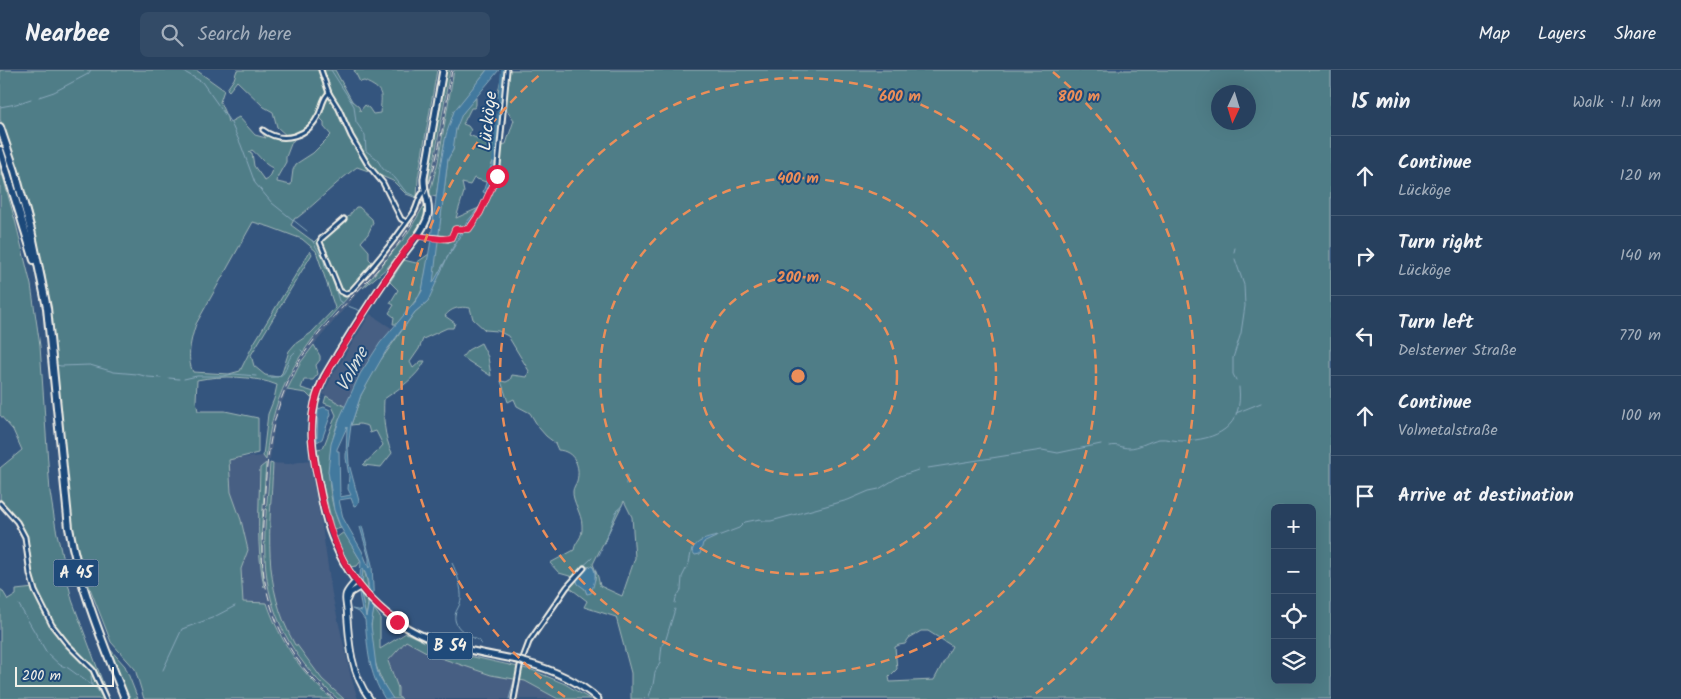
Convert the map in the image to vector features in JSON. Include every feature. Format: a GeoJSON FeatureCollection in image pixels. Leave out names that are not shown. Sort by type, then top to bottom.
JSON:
{"type":"FeatureCollection","features":[{"type":"Feature","properties":{"kind":"highway","name":"A 45"},"geometry":{"type":"LineString","coordinates":[[0,127],[31,230],[45,308],[61,493],[73,566],[86,607],[124,699]]}},
{"type":"Feature","properties":{"kind":"highway","name":"A 45"},"geometry":{"type":"LineString","coordinates":[[0,150],[36,267],[45,308]]}},
{"type":"Feature","properties":{"kind":"main road","name":"B 54"},"geometry":{"type":"LineString","coordinates":[[443,70],[424,173],[424,191],[429,208],[425,222],[334,360],[320,387],[312,416],[312,447],[325,516],[338,550],[356,582],[376,604],[397,622],[424,637],[454,647],[521,661],[561,675],[578,684],[598,699]]}},
{"type":"Feature","properties":{"kind":"street"},"geometry":{"type":"LineString","coordinates":[[321,70],[329,93],[339,109],[351,136],[382,183],[401,219],[406,222]]}},
{"type":"Feature","properties":{"kind":"street","name":"Lücköge"},"geometry":{"type":"LineString","coordinates":[[416,236],[448,239],[451,238],[455,229],[468,229],[476,220],[497,176],[507,70]]}},
{"type":"Feature","properties":{"kind":"street"},"geometry":{"type":"LineString","coordinates":[[263,130],[272,136],[280,138],[300,133],[311,126],[318,116],[325,96],[329,93]]}},
{"type":"Feature","properties":{"kind":"street"},"geometry":{"type":"LineString","coordinates":[[344,219],[320,242],[340,290],[346,294],[351,291],[376,263],[401,232],[414,212],[419,198],[424,191]]}},
{"type":"Feature","properties":{"kind":"street"},"geometry":{"type":"LineString","coordinates":[[0,503],[17,522],[25,537],[32,580],[48,617],[60,636],[93,670],[106,699]]}},
{"type":"Feature","properties":{"kind":"street"},"geometry":{"type":"LineString","coordinates":[[514,699],[520,666],[529,642],[567,587],[584,568]]}},
{"type":"Feature","properties":{"kind":"street"},"geometry":{"type":"LineString","coordinates":[[356,582],[347,591],[345,597],[349,642],[353,662],[361,684],[370,699]]}},
{"type":"Feature","properties":{"kind":"street"},"geometry":{"type":"LineString","coordinates":[[346,604],[348,596],[360,587]]}},
{"type":"Feature","properties":{"kind":"shaded area"},"geometry":{"type":"Polygon","coordinates":[[[450,70],[454,70],[438,162],[429,195],[428,187],[450,70]]]}},
{"type":"Feature","properties":{"kind":"shaded area"},"geometry":{"type":"Polygon","coordinates":[[[487,70],[499,70],[462,114],[456,129],[453,150],[448,159],[433,283],[467,222],[480,206],[447,258],[428,301],[415,312],[386,351],[361,395],[351,425],[348,448],[349,464],[359,501],[354,506],[351,498],[339,500],[343,518],[362,551],[369,568],[369,558],[360,527],[362,526],[372,565],[374,609],[371,625],[376,666],[379,677],[393,699],[385,699],[372,670],[365,620],[360,613],[352,609],[362,611],[359,593],[361,561],[341,528],[334,510],[328,471],[331,444],[341,415],[360,374],[380,343],[416,301],[422,291],[440,167],[446,135],[454,111],[487,70]],[[347,427],[337,449],[339,451],[340,497],[351,495],[348,489],[349,476],[346,458],[347,427]],[[363,568],[361,594],[366,617],[369,592],[363,568]]]}},
{"type":"Feature","properties":{"kind":"shaded area"},"geometry":{"type":"Polygon","coordinates":[[[495,156],[493,175],[487,194],[483,192],[495,156]]]}},
{"type":"Feature","properties":{"kind":"shaded area"},"geometry":{"type":"Polygon","coordinates":[[[423,197],[425,204],[406,236],[301,362],[280,406],[275,422],[270,460],[266,460],[266,463],[289,464],[309,460],[322,526],[332,594],[351,677],[358,699],[344,699],[322,679],[287,632],[276,602],[284,632],[292,647],[312,674],[338,699],[332,699],[299,665],[279,632],[267,603],[243,603],[241,569],[248,550],[241,520],[231,492],[229,459],[263,456],[266,459],[268,437],[277,404],[289,375],[304,349],[390,250],[411,221],[423,197]]]}},
{"type":"Feature","properties":{"kind":"shaded area"},"geometry":{"type":"Polygon","coordinates":[[[370,314],[393,329],[380,343],[361,374],[346,407],[323,394],[370,314]]]}},
{"type":"Feature","properties":{"kind":"shaded area"},"geometry":{"type":"Polygon","coordinates":[[[324,407],[330,410],[331,414],[322,439],[317,442],[318,409],[324,407]]]}},
{"type":"Feature","properties":{"kind":"shaded area"},"geometry":{"type":"Polygon","coordinates":[[[718,536],[703,543],[700,554],[695,555],[692,551],[699,542],[718,536]]]}},
{"type":"Feature","properties":{"kind":"shaded area"},"geometry":{"type":"Polygon","coordinates":[[[592,566],[595,572],[595,579],[591,593],[587,594],[585,589],[578,584],[576,578],[585,568],[592,566]]]}},
{"type":"Feature","properties":{"kind":"shaded area"},"geometry":{"type":"Polygon","coordinates":[[[406,641],[432,655],[491,675],[525,681],[558,699],[402,699],[398,697],[388,661],[406,641]]]}},
{"type":"Feature","properties":{"kind":"green space"},"geometry":{"type":"Polygon","coordinates":[[[0,70],[196,70],[224,90],[220,102],[228,123],[239,117],[255,135],[266,138],[261,132],[263,130],[272,136],[288,137],[277,127],[273,112],[264,107],[237,81],[229,91],[227,89],[234,79],[237,70],[335,70],[352,101],[359,107],[360,111],[365,105],[373,114],[380,113],[380,93],[371,84],[364,81],[360,82],[354,70],[437,70],[418,178],[417,198],[406,194],[393,181],[379,175],[369,164],[330,91],[324,95],[317,115],[297,135],[291,144],[286,162],[278,176],[277,182],[291,185],[293,170],[296,164],[313,153],[331,135],[319,117],[328,95],[338,109],[374,173],[357,167],[305,212],[295,218],[291,225],[314,242],[319,237],[320,240],[348,217],[356,207],[359,207],[372,219],[373,223],[368,234],[361,242],[369,251],[369,259],[374,264],[351,290],[350,295],[317,332],[292,370],[275,411],[269,434],[266,460],[263,456],[268,414],[277,385],[238,377],[216,377],[197,380],[196,401],[198,411],[225,411],[258,418],[258,453],[229,460],[231,492],[241,520],[248,550],[241,569],[243,602],[267,603],[278,630],[293,656],[332,699],[144,699],[135,669],[111,642],[77,555],[67,506],[45,276],[31,213],[0,119],[0,70]],[[252,150],[249,152],[252,153],[254,166],[265,181],[268,179],[273,168],[267,165],[252,150]],[[253,222],[196,324],[190,355],[193,372],[229,374],[240,371],[254,343],[310,251],[312,254],[251,355],[254,366],[265,375],[278,377],[282,373],[289,351],[295,344],[311,333],[335,308],[316,251],[302,239],[253,222]]]}},
{"type":"Feature","properties":{"kind":"green space"},"geometry":{"type":"Polygon","coordinates":[[[446,70],[450,70],[428,187],[429,173],[446,70]]]}},
{"type":"Feature","properties":{"kind":"green space"},"geometry":{"type":"Polygon","coordinates":[[[454,70],[487,70],[454,112],[444,144],[436,197],[429,195],[438,162],[454,70]]]}},
{"type":"Feature","properties":{"kind":"green space"},"geometry":{"type":"Polygon","coordinates":[[[503,70],[1331,70],[1331,699],[631,699],[631,673],[616,617],[584,607],[587,601],[569,587],[573,577],[559,573],[550,563],[574,550],[581,534],[582,521],[573,495],[578,470],[572,456],[558,450],[555,443],[539,428],[530,413],[517,406],[514,399],[508,402],[501,381],[506,382],[510,380],[512,375],[527,377],[529,371],[508,336],[498,331],[485,330],[473,319],[470,308],[456,308],[447,313],[445,316],[455,323],[453,328],[447,328],[423,339],[410,362],[413,368],[421,361],[425,361],[417,373],[384,399],[387,440],[392,453],[381,467],[363,465],[383,445],[376,431],[370,433],[368,426],[360,424],[351,425],[361,395],[378,364],[415,312],[428,301],[432,284],[448,159],[453,150],[453,140],[459,119],[476,98],[476,105],[474,108],[471,108],[463,124],[471,130],[469,135],[496,146],[506,144],[514,120],[497,96],[503,70]],[[494,158],[486,182],[474,178],[470,185],[462,183],[464,192],[456,218],[488,204],[487,194],[493,175],[494,158]],[[624,501],[593,564],[600,586],[622,596],[635,558],[632,517],[624,501]],[[592,566],[587,567],[576,578],[587,594],[596,576],[592,566]],[[921,631],[909,638],[905,644],[895,647],[897,669],[889,677],[890,682],[934,680],[952,646],[928,631],[921,631]]]}},
{"type":"Feature","properties":{"kind":"green space"},"geometry":{"type":"Polygon","coordinates":[[[0,166],[31,285],[40,346],[50,492],[56,529],[72,600],[109,699],[0,699],[0,590],[2,590],[8,600],[16,595],[16,590],[34,588],[30,574],[29,552],[22,529],[0,503],[0,468],[22,450],[13,430],[0,415],[0,166]]]}},
{"type":"Feature","properties":{"kind":"green space"},"geometry":{"type":"Polygon","coordinates":[[[425,204],[424,218],[411,238],[387,268],[363,288],[406,236],[425,204]]]}},
{"type":"Feature","properties":{"kind":"green space"},"geometry":{"type":"Polygon","coordinates":[[[429,254],[423,287],[419,296],[397,324],[393,324],[394,317],[389,313],[394,305],[390,303],[398,290],[390,282],[404,260],[416,263],[429,254]]]}},
{"type":"Feature","properties":{"kind":"green space"},"geometry":{"type":"Polygon","coordinates":[[[481,343],[488,357],[491,376],[462,357],[468,350],[481,343]]]}},
{"type":"Feature","properties":{"kind":"green space"},"geometry":{"type":"Polygon","coordinates":[[[314,345],[320,356],[320,360],[316,365],[318,374],[313,380],[304,380],[301,388],[314,392],[311,398],[306,393],[287,390],[301,362],[314,345]]]}},
{"type":"Feature","properties":{"kind":"green space"},"geometry":{"type":"Polygon","coordinates":[[[326,396],[346,407],[334,435],[329,467],[332,499],[335,514],[341,528],[334,530],[322,481],[317,449],[323,448],[336,415],[332,406],[324,403],[326,396]]]}},
{"type":"Feature","properties":{"kind":"green space"},"geometry":{"type":"Polygon","coordinates":[[[266,463],[261,538],[264,587],[261,572],[259,513],[260,468],[266,463]]]}},
{"type":"Feature","properties":{"kind":"green space"},"geometry":{"type":"Polygon","coordinates":[[[270,463],[273,464],[270,556],[277,600],[284,622],[295,645],[297,645],[322,679],[344,699],[338,699],[324,686],[299,657],[289,642],[274,608],[269,590],[265,558],[270,463]]]}},
{"type":"Feature","properties":{"kind":"green space"},"geometry":{"type":"Polygon","coordinates":[[[344,532],[361,561],[357,566],[350,567],[336,538],[344,532]]]}},
{"type":"Feature","properties":{"kind":"green space"},"geometry":{"type":"Polygon","coordinates":[[[363,568],[368,592],[366,617],[361,594],[363,568]]]}},
{"type":"Feature","properties":{"kind":"green space"},"geometry":{"type":"Polygon","coordinates":[[[374,609],[380,617],[380,649],[406,633],[442,650],[532,670],[565,684],[590,699],[558,699],[525,681],[491,675],[432,655],[406,641],[388,661],[398,688],[398,697],[402,699],[393,699],[381,679],[374,656],[371,632],[374,609]]]}},
{"type":"Feature","properties":{"kind":"green space"},"geometry":{"type":"Polygon","coordinates":[[[108,647],[125,666],[138,699],[129,699],[108,647]]]}},
{"type":"Feature","properties":{"kind":"waterway"},"geometry":{"type":"LineString","coordinates":[[39,97],[54,92],[88,74],[91,70]]}},
{"type":"Feature","properties":{"kind":"waterway"},"geometry":{"type":"LineString","coordinates":[[181,70],[202,82],[231,123],[255,183],[272,203],[307,231]]}},
{"type":"Feature","properties":{"kind":"waterway"},"geometry":{"type":"LineString","coordinates":[[331,70],[354,106],[356,122],[365,135],[366,151],[376,158],[383,169],[395,178],[406,192],[417,197]]}},
{"type":"Feature","properties":{"kind":"waterway"},"geometry":{"type":"LineString","coordinates":[[494,160],[503,70]]}},
{"type":"Feature","properties":{"kind":"waterway"},"geometry":{"type":"LineString","coordinates":[[0,107],[31,99]]}},
{"type":"Feature","properties":{"kind":"waterway"},"geometry":{"type":"LineString","coordinates":[[312,240],[331,275],[339,301],[343,303]]}},
{"type":"Feature","properties":{"kind":"waterway"},"geometry":{"type":"LineString","coordinates":[[1234,252],[1235,248]]}},
{"type":"Feature","properties":{"kind":"waterway"},"geometry":{"type":"LineString","coordinates":[[1235,259],[1244,285],[1245,306],[1241,333],[1233,358],[1233,374],[1236,380]]}},
{"type":"Feature","properties":{"kind":"waterway"},"geometry":{"type":"LineString","coordinates":[[348,306],[361,311]]}},
{"type":"Feature","properties":{"kind":"waterway"},"geometry":{"type":"LineString","coordinates":[[268,377],[276,377],[284,373],[288,361],[295,352]]}},
{"type":"Feature","properties":{"kind":"waterway"},"geometry":{"type":"LineString","coordinates":[[56,365],[90,365],[114,372],[161,378]]}},
{"type":"Feature","properties":{"kind":"waterway"},"geometry":{"type":"LineString","coordinates":[[184,379],[197,376],[233,374],[256,376]]}},
{"type":"Feature","properties":{"kind":"waterway"},"geometry":{"type":"LineString","coordinates":[[169,378],[179,379]]}},
{"type":"Feature","properties":{"kind":"waterway"},"geometry":{"type":"LineString","coordinates":[[1110,446],[1133,448],[1159,439],[1194,440],[1216,434],[1225,429],[1237,413],[1239,387]]}},
{"type":"Feature","properties":{"kind":"waterway"},"geometry":{"type":"LineString","coordinates":[[1236,413],[1261,403]]}},
{"type":"Feature","properties":{"kind":"waterway"},"geometry":{"type":"LineString","coordinates":[[928,468],[1042,450],[1058,453],[1101,444]]}},
{"type":"Feature","properties":{"kind":"waterway"},"geometry":{"type":"LineString","coordinates":[[718,536],[739,528],[745,522],[760,519],[771,521],[848,500],[879,489],[900,476],[918,470]]}},
{"type":"Feature","properties":{"kind":"waterway"},"geometry":{"type":"LineString","coordinates":[[626,484],[627,475]]}},
{"type":"Feature","properties":{"kind":"waterway"},"geometry":{"type":"LineString","coordinates":[[604,544],[617,510],[622,506]]}},
{"type":"Feature","properties":{"kind":"waterway"},"geometry":{"type":"LineString","coordinates":[[675,603],[681,590],[682,577],[689,563],[692,548]]}},
{"type":"Feature","properties":{"kind":"waterway"},"geometry":{"type":"LineString","coordinates":[[599,555],[602,549]]}},
{"type":"Feature","properties":{"kind":"waterway"},"geometry":{"type":"LineString","coordinates":[[575,574],[592,558]]}},
{"type":"Feature","properties":{"kind":"waterway"},"geometry":{"type":"LineString","coordinates":[[452,563],[461,591],[455,620],[459,628],[480,641],[481,644]]}},
{"type":"Feature","properties":{"kind":"waterway"},"geometry":{"type":"LineString","coordinates":[[559,596],[572,578]]}},
{"type":"Feature","properties":{"kind":"waterway"},"geometry":{"type":"LineString","coordinates":[[528,639],[557,599]]}},
{"type":"Feature","properties":{"kind":"waterway"},"geometry":{"type":"LineString","coordinates":[[19,605],[47,653],[60,665],[68,668],[97,689],[103,699]]}},
{"type":"Feature","properties":{"kind":"waterway"},"geometry":{"type":"LineString","coordinates":[[163,670],[182,629],[212,618],[235,606]]}},
{"type":"Feature","properties":{"kind":"waterway"},"geometry":{"type":"LineString","coordinates":[[648,699],[655,672],[660,663],[662,645],[666,639],[675,609]]}},
{"type":"Feature","properties":{"kind":"waterway"},"geometry":{"type":"LineString","coordinates":[[520,659],[522,653]]}},
{"type":"Feature","properties":{"kind":"waterway"},"geometry":{"type":"LineString","coordinates":[[509,699],[519,663]]}},
{"type":"Feature","properties":{"kind":"waterway"},"geometry":{"type":"LineString","coordinates":[[91,676],[92,686]]}},
{"type":"Feature","properties":{"kind":"railway"},"geometry":{"type":"LineString","coordinates":[[334,699],[318,685],[292,652],[282,634],[268,595],[264,575],[262,546],[266,473],[274,423],[284,391],[300,360],[327,324],[388,257],[414,219],[435,165],[452,70]]}},
{"type":"Feature","properties":{"kind":"route"},"geometry":{"type":"LineString","coordinates":[[397,622],[376,604],[356,582],[343,561],[331,535],[325,516],[313,457],[311,425],[316,396],[334,360],[416,236],[446,240],[451,238],[455,229],[469,229],[480,213],[497,176]]}},
{"type":"Feature","properties":{"kind":"water label","name":"Volme"},"geometry":{"type":"Point","coordinates":[353,370]}}]}
